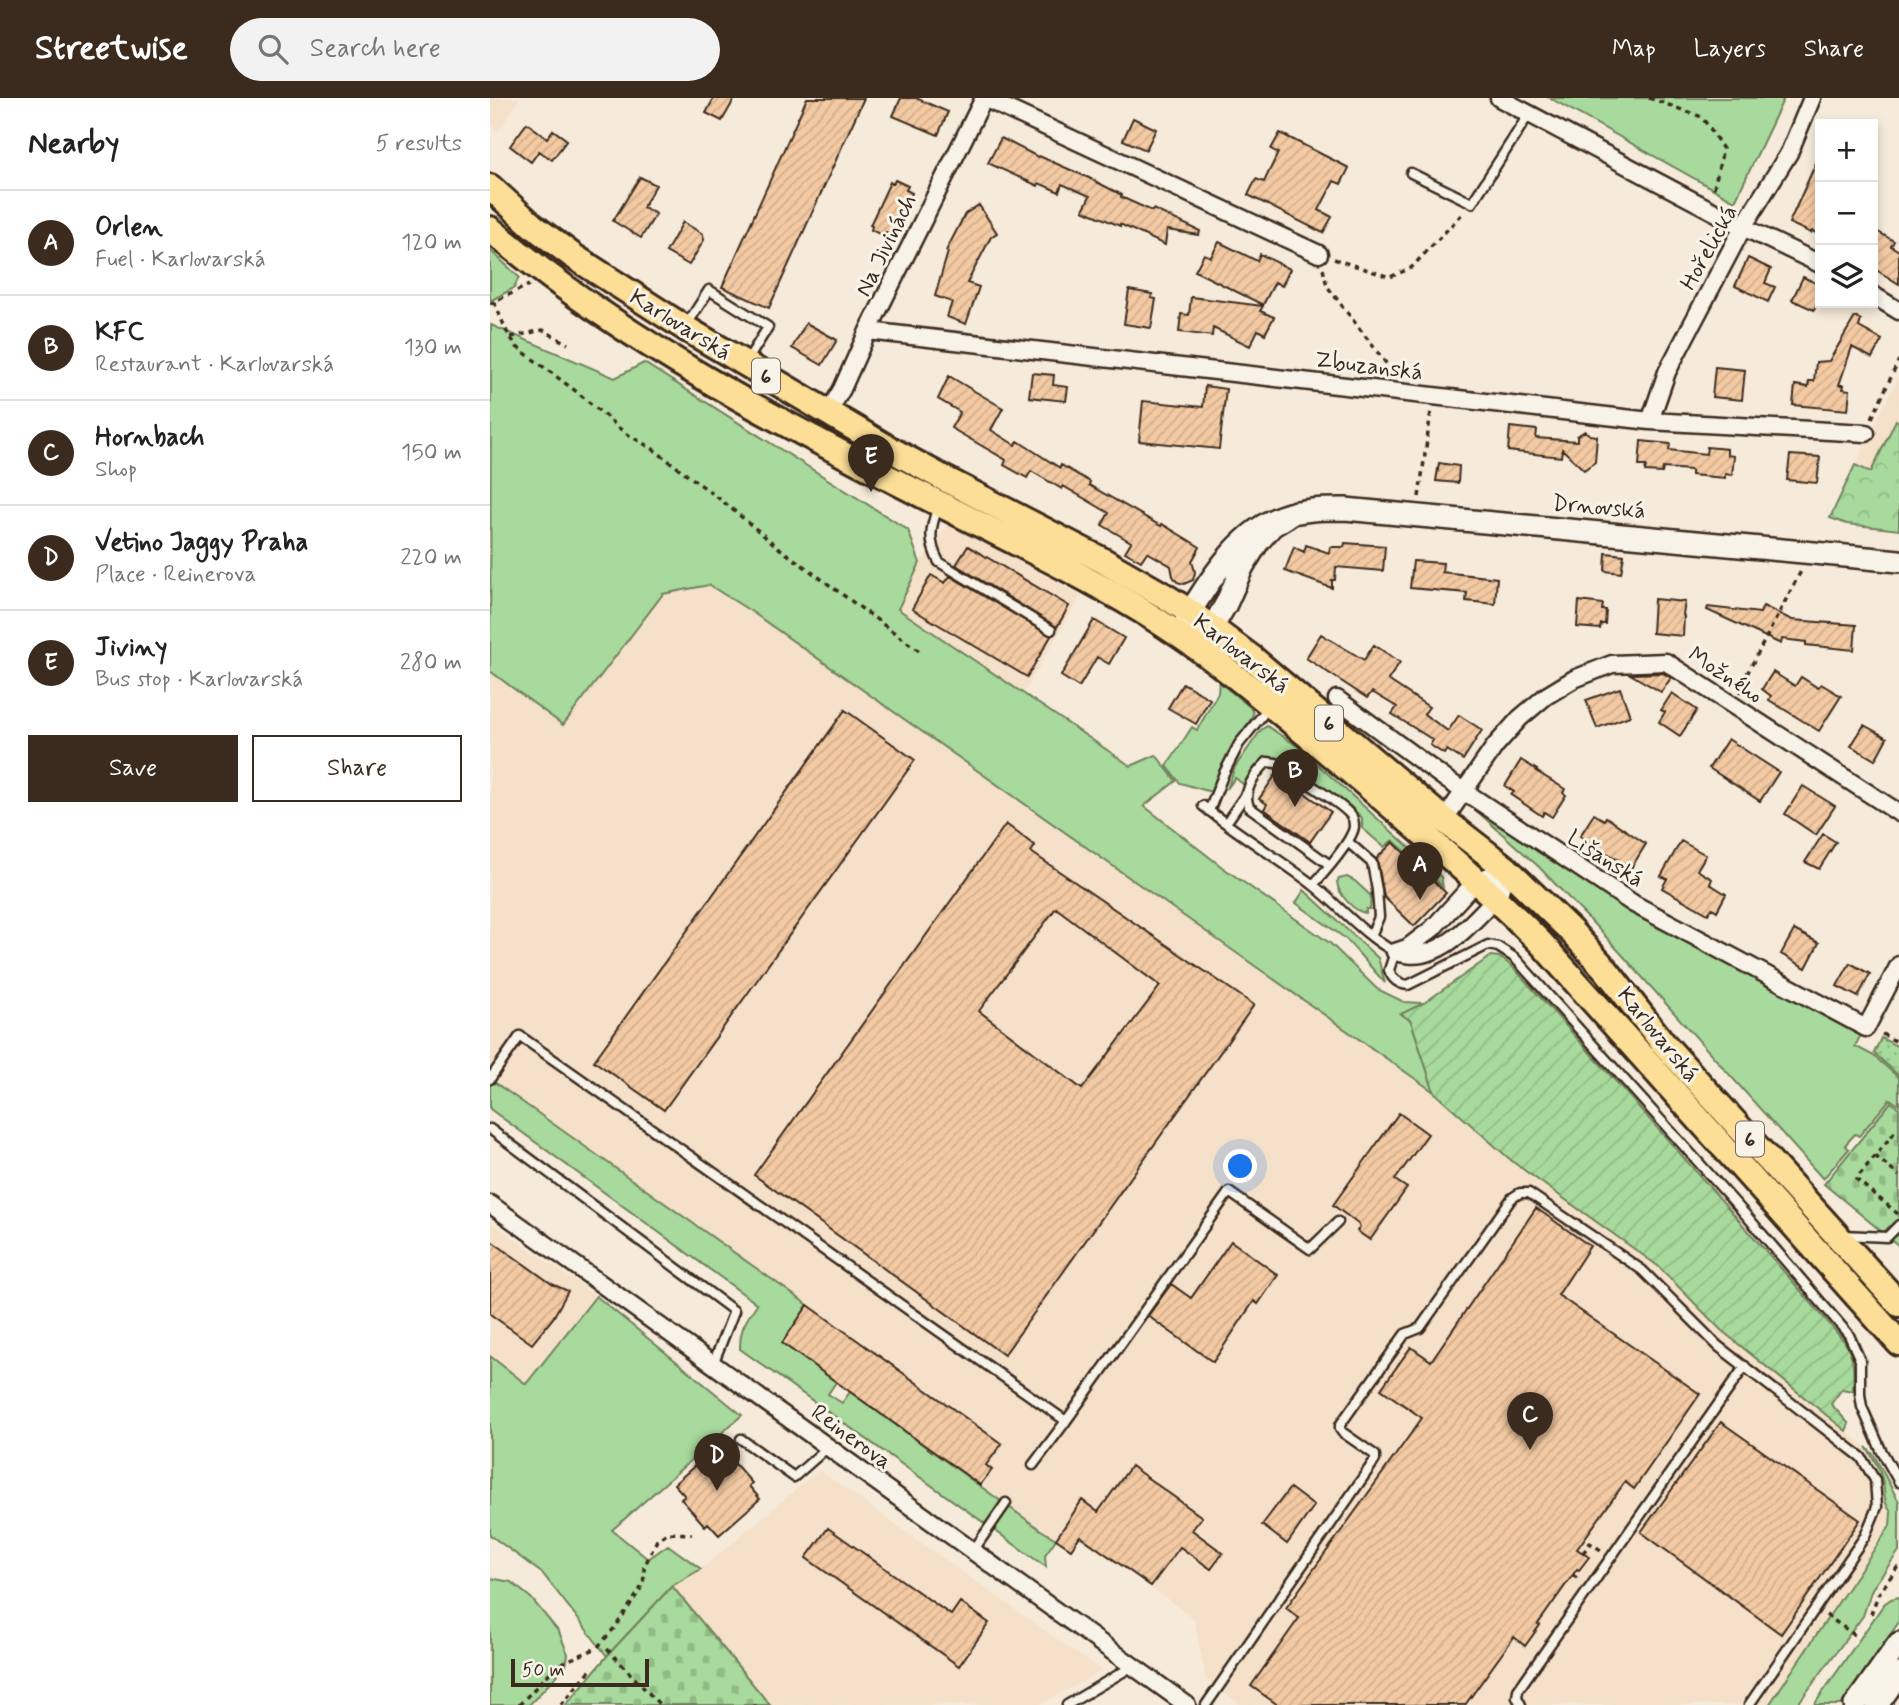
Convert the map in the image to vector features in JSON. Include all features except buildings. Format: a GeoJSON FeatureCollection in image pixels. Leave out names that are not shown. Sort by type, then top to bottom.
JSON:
{"type":"FeatureCollection","features":[{"type":"Feature","properties":{"kind":"main road","name":"Karlovarská"},"geometry":{"type":"LineString","coordinates":[[490,187],[533,226],[573,256],[685,328],[945,479],[1102,560],[1190,612],[1252,658],[1444,820],[1507,869],[1570,930],[1607,971],[1663,1043],[1899,1304]]}},
{"type":"Feature","properties":{"kind":"main road","name":"Karlovarská"},"geometry":{"type":"LineString","coordinates":[[490,229],[544,273],[612,320],[732,394],[845,456],[1081,576],[1140,610],[1270,705],[1429,838],[1496,898],[1582,987],[1899,1343]]}},
{"type":"Feature","properties":{"kind":"main road","name":"Drnovská"},"geometry":{"type":"LineString","coordinates":[[1190,612],[1210,580],[1249,537],[1268,523],[1295,512],[1324,509],[1899,561]]}},
{"type":"Feature","properties":{"kind":"main road"},"geometry":{"type":"LineString","coordinates":[[1190,612],[1184,627],[1187,642],[1201,639],[1212,628],[1258,542],[1272,526],[1295,512]]}},
{"type":"Feature","properties":{"kind":"main road"},"geometry":{"type":"LineString","coordinates":[[1855,1705],[1899,1643]]}},
{"type":"Feature","properties":{"kind":"main road"},"geometry":{"type":"LineString","coordinates":[[1877,1705],[1899,1674]]}},
{"type":"Feature","properties":{"kind":"street"},"geometry":{"type":"LineString","coordinates":[[984,98],[1319,254]]}},
{"type":"Feature","properties":{"kind":"street","name":"Na Jivinách"},"geometry":{"type":"LineString","coordinates":[[828,413],[984,98]]}},
{"type":"Feature","properties":{"kind":"street"},"geometry":{"type":"LineString","coordinates":[[1499,98],[1743,227],[1815,262]]}},
{"type":"Feature","properties":{"kind":"street","name":"Hořelická"},"geometry":{"type":"LineString","coordinates":[[1650,421],[1667,372],[1743,227],[1789,153],[1812,98]]}},
{"type":"Feature","properties":{"kind":"street"},"geometry":{"type":"LineString","coordinates":[[1878,298],[1899,311]]}},
{"type":"Feature","properties":{"kind":"street","name":"Zbuzanská"},"geometry":{"type":"LineString","coordinates":[[868,331],[1650,421],[1866,433]]}},
{"type":"Feature","properties":{"kind":"street","name":"Možného"},"geometry":{"type":"LineString","coordinates":[[1444,820],[1495,746],[1520,718],[1546,696],[1574,680],[1612,664],[1666,662],[1899,813]]}},
{"type":"Feature","properties":{"kind":"street","name":"Lišanská"},"geometry":{"type":"LineString","coordinates":[[1337,699],[1464,792],[1634,904],[1866,1028],[1899,965]]}},
{"type":"Feature","properties":{"kind":"street"},"geometry":{"type":"LineString","coordinates":[[1395,952],[1408,948],[1433,929],[1476,881],[1507,869]]}},
{"type":"Feature","properties":{"kind":"street"},"geometry":{"type":"LineString","coordinates":[[1395,952],[1422,955],[1456,937],[1496,898],[1507,869]]}},
{"type":"Feature","properties":{"kind":"street","name":"Reinerova"},"geometry":{"type":"LineString","coordinates":[[490,1204],[1188,1705]]}},
{"type":"Feature","properties":{"kind":"lane"},"geometry":{"type":"LineString","coordinates":[[1411,173],[1472,203],[1529,114]]}},
{"type":"Feature","properties":{"kind":"lane"},"geometry":{"type":"LineString","coordinates":[[685,328],[709,290],[768,327],[746,364]]}},
{"type":"Feature","properties":{"kind":"lane"},"geometry":{"type":"LineString","coordinates":[[939,504],[930,533],[939,562],[1051,631]]}},
{"type":"Feature","properties":{"kind":"lane"},"geometry":{"type":"LineString","coordinates":[[1270,705],[1240,744],[1206,808],[1313,886],[1371,936],[1395,952],[1389,970],[1395,981],[1408,985],[1488,945],[1498,947],[1515,958],[1745,1214],[1849,1335],[1860,1360],[1862,1407],[1899,1482]]}},
{"type":"Feature","properties":{"kind":"lane"},"geometry":{"type":"LineString","coordinates":[[1226,823],[1267,762],[1276,763],[1342,807],[1351,815],[1355,824],[1352,834],[1313,886]]}},
{"type":"Feature","properties":{"kind":"lane"},"geometry":{"type":"LineString","coordinates":[[1246,794],[1249,807],[1330,865]]}},
{"type":"Feature","properties":{"kind":"lane"},"geometry":{"type":"LineString","coordinates":[[1348,842],[1372,863],[1379,917],[1371,936]]}},
{"type":"Feature","properties":{"kind":"lane"},"geometry":{"type":"LineString","coordinates":[[490,1079],[520,1036],[1066,1421]]}},
{"type":"Feature","properties":{"kind":"lane"},"geometry":{"type":"LineString","coordinates":[[490,1129],[734,1311],[713,1364]]}},
{"type":"Feature","properties":{"kind":"lane"},"geometry":{"type":"LineString","coordinates":[[1033,1465],[1229,1192],[1310,1249],[1338,1222]]}},
{"type":"Feature","properties":{"kind":"lane"},"geometry":{"type":"LineString","coordinates":[[1206,1705],[1376,1460],[1375,1455],[1342,1432],[1340,1425],[1405,1334],[1420,1328],[1512,1198],[1520,1193],[1529,1193],[1642,1270],[1718,1346],[1861,1457],[1875,1480],[1877,1507],[1865,1536],[1749,1705]]}},
{"type":"Feature","properties":{"kind":"lane"},"geometry":{"type":"LineString","coordinates":[[1837,1235],[1887,1237],[1899,1225]]}},
{"type":"Feature","properties":{"kind":"lane"},"geometry":{"type":"LineString","coordinates":[[1521,1705],[1517,1697],[1518,1690],[1745,1366]]}},
{"type":"Feature","properties":{"kind":"lane"},"geometry":{"type":"LineString","coordinates":[[741,1439],[794,1476],[828,1447]]}},
{"type":"Feature","properties":{"kind":"lane"},"geometry":{"type":"LineString","coordinates":[[973,1551],[1006,1503]]}},
{"type":"Feature","properties":{"kind":"lane"},"geometry":{"type":"LineString","coordinates":[[1067,1705],[1133,1666]]}},
{"type":"Feature","properties":{"kind":"path"},"geometry":{"type":"LineString","coordinates":[[1649,98],[1702,117],[1723,149],[1712,196]]}},
{"type":"Feature","properties":{"kind":"path"},"geometry":{"type":"LineString","coordinates":[[1319,254],[1390,277],[1411,268],[1472,203]]}},
{"type":"Feature","properties":{"kind":"path"},"geometry":{"type":"LineString","coordinates":[[1319,254],[1327,286],[1408,392]]}},
{"type":"Feature","properties":{"kind":"path"},"geometry":{"type":"LineString","coordinates":[[544,273],[534,283],[492,303],[517,347],[578,392],[625,433],[653,449],[779,548],[922,653]]}},
{"type":"Feature","properties":{"kind":"path"},"geometry":{"type":"LineString","coordinates":[[510,337],[543,330],[568,344]]}},
{"type":"Feature","properties":{"kind":"path"},"geometry":{"type":"LineString","coordinates":[[1866,433],[1899,360]]}},
{"type":"Feature","properties":{"kind":"path"},"geometry":{"type":"LineString","coordinates":[[1418,503],[1433,395]]}},
{"type":"Feature","properties":{"kind":"path"},"geometry":{"type":"LineString","coordinates":[[1737,707],[1747,674],[1801,569]]}},
{"type":"Feature","properties":{"kind":"path"},"geometry":{"type":"LineString","coordinates":[[1899,1136],[1894,1133],[1856,1179],[1899,1215]]}},
{"type":"Feature","properties":{"kind":"path"},"geometry":{"type":"LineString","coordinates":[[1875,1156],[1899,1176]]}},
{"type":"Feature","properties":{"kind":"path"},"geometry":{"type":"LineString","coordinates":[[519,1705],[557,1665],[597,1648],[616,1626],[640,1590],[644,1567],[657,1540],[667,1533],[692,1534]]}},
{"type":"Feature","properties":{"kind":"path"},"geometry":{"type":"LineString","coordinates":[[1583,1553],[1590,1543],[1601,1550]]}},
{"type":"Feature","properties":{"kind":"path"},"geometry":{"type":"LineString","coordinates":[[1871,1614],[1878,1595],[1899,1565]]}},
{"type":"Feature","properties":{"kind":"path"},"geometry":{"type":"LineString","coordinates":[[1573,1575],[1579,1580]]}},
{"type":"Feature","properties":{"kind":"path"},"geometry":{"type":"LineString","coordinates":[[1815,1608],[1856,1636]]}},
{"type":"Feature","properties":{"kind":"path"},"geometry":{"type":"LineString","coordinates":[[607,1649],[660,1705]]}},
{"type":"Feature","properties":{"kind":"path"},"geometry":{"type":"LineString","coordinates":[[561,1705],[593,1667]]}},
{"type":"Feature","properties":{"kind":"shaded area"},"geometry":{"type":"Polygon","coordinates":[[[490,98],[520,98],[498,132],[490,124],[490,98]]]}},
{"type":"Feature","properties":{"kind":"shaded area"},"geometry":{"type":"Polygon","coordinates":[[[1899,375],[1899,422],[1896,421],[1871,472],[1855,465],[1899,375]]]}},
{"type":"Feature","properties":{"kind":"shaded area"},"geometry":{"type":"Polygon","coordinates":[[[951,520],[1081,596],[1023,694],[897,609],[920,563],[951,520]]]}},
{"type":"Feature","properties":{"kind":"shaded area"},"geometry":{"type":"Polygon","coordinates":[[[709,585],[752,612],[1434,1092],[1513,1162],[1658,1266],[1721,1330],[1866,1447],[1883,1481],[1885,1503],[1891,1512],[1890,1526],[1769,1705],[1241,1705],[1206,1680],[1194,1619],[1081,1536],[1071,1549],[782,1343],[808,1305],[490,1079],[490,671],[563,725],[663,594],[709,585]]]}},
{"type":"Feature","properties":{"kind":"shaded area"},"geometry":{"type":"Polygon","coordinates":[[[490,1221],[596,1296],[526,1385],[490,1356],[490,1221]]]}},
{"type":"Feature","properties":{"kind":"shaded area"},"geometry":{"type":"Polygon","coordinates":[[[819,1470],[1102,1671],[1039,1705],[770,1705],[672,1586],[701,1569],[819,1470]]]}},
{"type":"Feature","properties":{"kind":"green space"},"geometry":{"type":"Polygon","coordinates":[[[1550,98],[1784,98],[1735,201],[1550,98]]]}},
{"type":"Feature","properties":{"kind":"green space"},"geometry":{"type":"Polygon","coordinates":[[[490,250],[519,277],[514,288],[490,301],[490,250]]]}},
{"type":"Feature","properties":{"kind":"green space"},"geometry":{"type":"Polygon","coordinates":[[[491,325],[615,378],[644,363],[908,530],[920,563],[898,609],[1131,766],[1156,755],[1176,781],[1144,806],[1222,867],[1331,944],[1377,989],[1404,1002],[1424,1003],[1402,1014],[1411,1021],[1434,1092],[752,612],[709,585],[663,594],[563,725],[490,671],[491,325]]]}},
{"type":"Feature","properties":{"kind":"green space"},"geometry":{"type":"Polygon","coordinates":[[[1896,420],[1899,422],[1899,530],[1847,524],[1830,518],[1855,465],[1871,472],[1896,420]]]}},
{"type":"Feature","properties":{"kind":"green space"},"geometry":{"type":"Polygon","coordinates":[[[1219,682],[1250,707],[1253,713],[1211,792],[1180,783],[1167,766],[1192,727],[1197,730],[1218,693],[1219,682]]]}},
{"type":"Feature","properties":{"kind":"green space"},"geometry":{"type":"Polygon","coordinates":[[[1267,726],[1297,746],[1410,848],[1441,877],[1443,887],[1393,840],[1384,847],[1362,828],[1362,818],[1350,806],[1282,759],[1263,760],[1243,784],[1235,778],[1227,789],[1235,767],[1261,730],[1267,726]]]}},
{"type":"Feature","properties":{"kind":"green space"},"geometry":{"type":"Polygon","coordinates":[[[1473,802],[1630,909],[1861,1035],[1855,1046],[1874,1056],[1899,1078],[1899,1105],[1890,1099],[1859,1136],[1855,1134],[1845,1145],[1849,1149],[1823,1179],[1608,939],[1538,866],[1470,805],[1473,802]]]}},
{"type":"Feature","properties":{"kind":"green space"},"geometry":{"type":"Polygon","coordinates":[[[1347,877],[1371,896],[1370,909],[1366,909],[1366,913],[1352,906],[1340,892],[1337,882],[1347,877]]]}},
{"type":"Feature","properties":{"kind":"green space"},"geometry":{"type":"Polygon","coordinates":[[[1304,890],[1378,958],[1385,983],[1346,939],[1296,903],[1304,890]]]}},
{"type":"Feature","properties":{"kind":"green space"},"geometry":{"type":"Polygon","coordinates":[[[1491,956],[1499,957],[1512,966],[1844,1341],[1853,1365],[1853,1391],[1842,1389],[1831,1404],[1849,1424],[1846,1431],[1721,1330],[1658,1266],[1513,1162],[1434,1092],[1411,1021],[1401,1014],[1424,1003],[1491,956]]]}},
{"type":"Feature","properties":{"kind":"green space"},"geometry":{"type":"Polygon","coordinates":[[[1881,1038],[1899,1047],[1899,1076],[1874,1053],[1881,1038]]]}},
{"type":"Feature","properties":{"kind":"green space"},"geometry":{"type":"Polygon","coordinates":[[[490,1079],[808,1305],[782,1343],[836,1382],[828,1394],[842,1403],[850,1392],[1056,1539],[1045,1555],[1046,1567],[740,1349],[742,1330],[757,1304],[490,1109],[490,1079]]]}},
{"type":"Feature","properties":{"kind":"green space"},"geometry":{"type":"Polygon","coordinates":[[[1891,1102],[1899,1108],[1899,1246],[1824,1184],[1891,1102]]]}},
{"type":"Feature","properties":{"kind":"green space"},"geometry":{"type":"Polygon","coordinates":[[[596,1296],[742,1415],[612,1530],[648,1559],[668,1545],[701,1569],[672,1586],[607,1656],[543,1574],[490,1535],[490,1356],[526,1384],[596,1296]]]}},
{"type":"Feature","properties":{"kind":"green space"},"geometry":{"type":"Polygon","coordinates":[[[1866,1447],[1874,1455],[1899,1502],[1899,1551],[1872,1589],[1863,1616],[1797,1705],[1769,1705],[1890,1526],[1891,1512],[1886,1503],[1881,1475],[1866,1447]]]}},
{"type":"Feature","properties":{"kind":"green space"},"geometry":{"type":"Polygon","coordinates":[[[490,1578],[511,1582],[531,1598],[559,1632],[568,1654],[566,1666],[529,1705],[490,1705],[490,1578]]]}},
{"type":"Feature","properties":{"kind":"green space"},"geometry":{"type":"Polygon","coordinates":[[[672,1586],[770,1705],[566,1705],[607,1656],[672,1586]]]}},
{"type":"Feature","properties":{"kind":"green space"},"geometry":{"type":"Polygon","coordinates":[[[1899,1597],[1899,1622],[1841,1705],[1814,1705],[1884,1604],[1899,1597]]]}},
{"type":"Feature","properties":{"kind":"place","name":"Jiviny"},"geometry":{"type":"Point","coordinates":[871,492]}},
{"type":"Feature","properties":{"kind":"place","name":"KFC"},"geometry":{"type":"Point","coordinates":[1295,807]}},
{"type":"Feature","properties":{"kind":"place","name":"Orlen"},"geometry":{"type":"Point","coordinates":[1420,900]}},
{"type":"Feature","properties":{"kind":"place","name":"Hornbach"},"geometry":{"type":"Point","coordinates":[1530,1450]}},
{"type":"Feature","properties":{"kind":"place","name":"Vetino Jaggy Praha"},"geometry":{"type":"Point","coordinates":[717,1491]}}]}
